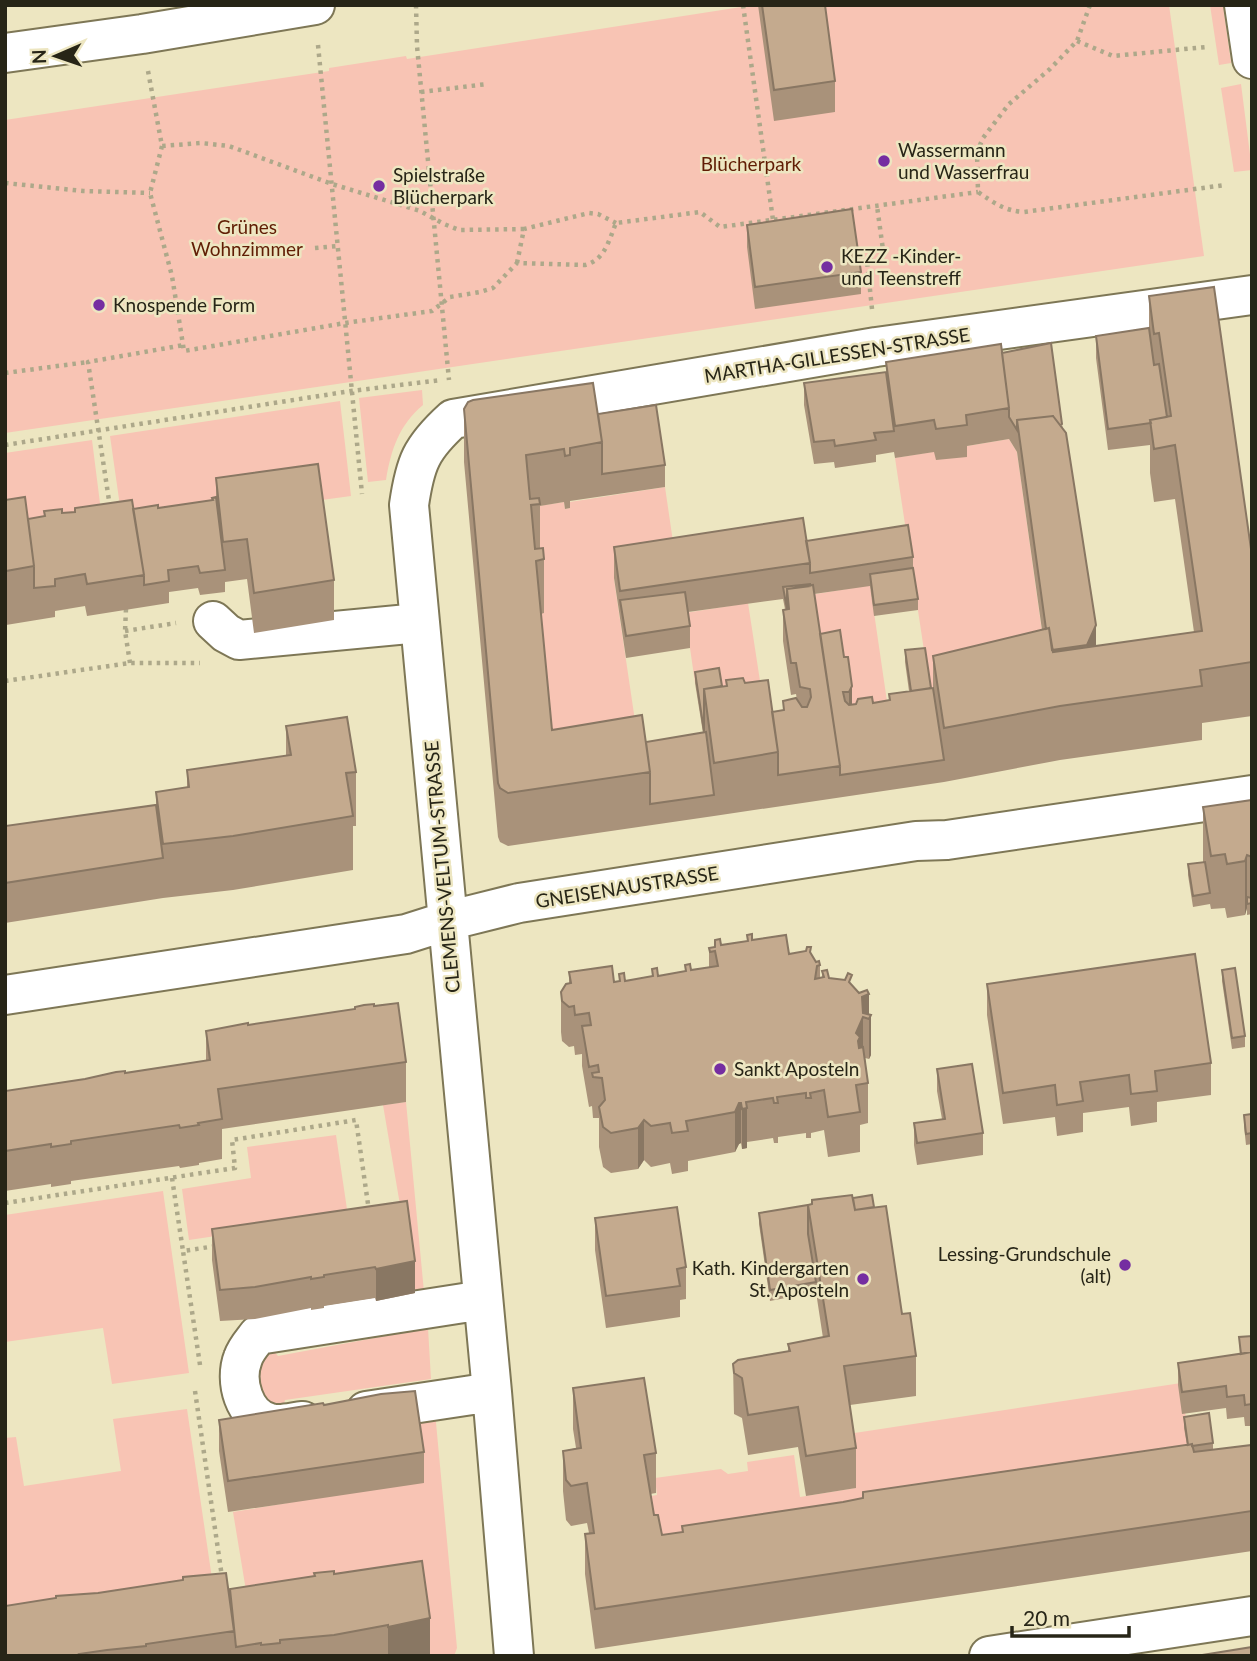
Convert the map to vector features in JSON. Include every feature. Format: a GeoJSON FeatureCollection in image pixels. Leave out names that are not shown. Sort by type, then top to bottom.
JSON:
{"type":"FeatureCollection","features":[{"type":"Feature","properties":{"kind":"street"},"geometry":{"type":"LineString","coordinates":[[5,53],[142,34],[314,5]]}},
{"type":"Feature","properties":{"kind":"street"},"geometry":{"type":"LineString","coordinates":[[1244,5],[1252,59]]}},
{"type":"Feature","properties":{"kind":"street","name":"MARTHA-GILLESSEN-STRASSE"},"geometry":{"type":"LineString","coordinates":[[442,429],[876,347],[1252,295]]}},
{"type":"Feature","properties":{"kind":"street","name":"CLEMENS-VELTUM-STRASSE"},"geometry":{"type":"LineString","coordinates":[[442,429],[414,472],[409,505],[514,1656]]}},
{"type":"Feature","properties":{"kind":"street"},"geometry":{"type":"LineString","coordinates":[[213,621],[226,634],[239,640],[419,623]]}},
{"type":"Feature","properties":{"kind":"street","name":"GNEISENAUSTRASSE"},"geometry":{"type":"LineString","coordinates":[[5,995],[406,934],[519,904],[769,864],[1252,795]]}},
{"type":"Feature","properties":{"kind":"street"},"geometry":{"type":"LineString","coordinates":[[483,1300],[258,1335],[242,1360],[240,1384],[252,1413],[271,1424],[492,1392]]}},
{"type":"Feature","properties":{"kind":"street"},"geometry":{"type":"LineString","coordinates":[[989,1656],[1252,1616]]}},
{"type":"Feature","properties":{"kind":"path"},"geometry":{"type":"LineString","coordinates":[[314,5],[362,494]]}},
{"type":"Feature","properties":{"kind":"path"},"geometry":{"type":"LineString","coordinates":[[416,5],[448,379],[442,429]]}},
{"type":"Feature","properties":{"kind":"path"},"geometry":{"type":"LineString","coordinates":[[743,5],[773,220]]}},
{"type":"Feature","properties":{"kind":"path"},"geometry":{"type":"LineString","coordinates":[[978,192],[977,152],[983,138],[1009,104],[1050,69],[1077,41],[1090,5]]}},
{"type":"Feature","properties":{"kind":"path"},"geometry":{"type":"LineString","coordinates":[[1077,41],[1113,56],[1206,47]]}},
{"type":"Feature","properties":{"kind":"path"},"geometry":{"type":"LineString","coordinates":[[422,92],[487,84]]}},
{"type":"Feature","properties":{"kind":"path"},"geometry":{"type":"LineString","coordinates":[[152,93],[162,146],[150,193],[172,276],[184,351],[432,311],[450,297],[493,288],[517,263],[524,229]]}},
{"type":"Feature","properties":{"kind":"path"},"geometry":{"type":"LineString","coordinates":[[162,146],[229,146],[332,184],[421,211],[459,230],[524,229],[589,213],[598,214],[616,223],[700,212],[720,227],[978,192],[1001,208],[1011,212],[1024,212],[1225,185]]}},
{"type":"Feature","properties":{"kind":"path"},"geometry":{"type":"LineString","coordinates":[[5,183],[83,191],[150,193]]}},
{"type":"Feature","properties":{"kind":"path"},"geometry":{"type":"LineString","coordinates":[[876,347],[867,261],[884,257],[877,206]]}},
{"type":"Feature","properties":{"kind":"path"},"geometry":{"type":"LineString","coordinates":[[517,263],[585,265],[595,262],[602,256],[616,223]]}},
{"type":"Feature","properties":{"kind":"path"},"geometry":{"type":"LineString","coordinates":[[315,248],[337,246]]}},
{"type":"Feature","properties":{"kind":"path"},"geometry":{"type":"LineString","coordinates":[[5,373],[184,345]]}},
{"type":"Feature","properties":{"kind":"path"},"geometry":{"type":"LineString","coordinates":[[88,362],[111,510]]}},
{"type":"Feature","properties":{"kind":"path"},"geometry":{"type":"LineString","coordinates":[[5,445],[351,391],[448,379]]}},
{"type":"Feature","properties":{"kind":"path"},"geometry":{"type":"LineString","coordinates":[[126,609],[125,631],[130,663]]}},
{"type":"Feature","properties":{"kind":"path"},"geometry":{"type":"LineString","coordinates":[[5,1203],[235,1168],[232,1140],[356,1120],[371,1221]]}},
{"type":"Feature","properties":{"kind":"path"},"geometry":{"type":"LineString","coordinates":[[173,1178],[201,1375]]}},
{"type":"Feature","properties":{"kind":"path"},"geometry":{"type":"LineString","coordinates":[[183,1251],[223,1245]]}},
{"type":"Feature","properties":{"kind":"path"},"geometry":{"type":"LineString","coordinates":[[195,1391],[224,1590]]}},
{"type":"Feature","properties":{"kind":"green space","name":"Blücherpark"},"geometry":{"type":"Polygon","coordinates":[[[754,5],[1169,5],[1204,256],[5,433],[5,120],[329,71],[329,68],[406,56],[407,59],[754,5]]]}},
{"type":"Feature","properties":{"kind":"green space"},"geometry":{"type":"Polygon","coordinates":[[[1210,5],[1223,5],[1231,63],[1219,65],[1210,5]]]}},
{"type":"Feature","properties":{"kind":"green space"},"geometry":{"type":"Polygon","coordinates":[[[1241,84],[1252,170],[1234,172],[1221,88],[1241,84]]]}},
{"type":"Feature","properties":{"kind":"green space"},"geometry":{"type":"Polygon","coordinates":[[[422,390],[423,405],[408,421],[397,439],[386,480],[368,482],[359,398],[422,390]]]}},
{"type":"Feature","properties":{"kind":"green space"},"geometry":{"type":"Polygon","coordinates":[[[340,401],[351,496],[123,527],[110,436],[340,401]]]}},
{"type":"Feature","properties":{"kind":"green space"},"geometry":{"type":"Polygon","coordinates":[[[1009,439],[1017,452],[1049,682],[933,710],[895,458],[1009,439]]]}},
{"type":"Feature","properties":{"kind":"green space"},"geometry":{"type":"Polygon","coordinates":[[[92,440],[102,519],[5,534],[5,453],[92,440]]]}},
{"type":"Feature","properties":{"kind":"green space"},"geometry":{"type":"Polygon","coordinates":[[[665,487],[677,569],[614,579],[642,768],[552,783],[526,508],[564,502],[565,509],[570,508],[570,502],[665,487]]]}},
{"type":"Feature","properties":{"kind":"green space"},"geometry":{"type":"Polygon","coordinates":[[[870,585],[890,722],[858,721],[819,656],[810,595],[870,585]]]}},
{"type":"Feature","properties":{"kind":"green space"},"geometry":{"type":"Polygon","coordinates":[[[748,603],[768,733],[726,734],[719,679],[695,683],[685,613],[748,603]]]}},
{"type":"Feature","properties":{"kind":"green space"},"geometry":{"type":"Polygon","coordinates":[[[406,1102],[424,1292],[415,1293],[383,1105],[406,1102]]]}},
{"type":"Feature","properties":{"kind":"green space"},"geometry":{"type":"Polygon","coordinates":[[[336,1135],[348,1216],[189,1240],[182,1189],[251,1178],[247,1147],[336,1135]]]}},
{"type":"Feature","properties":{"kind":"green space"},"geometry":{"type":"Polygon","coordinates":[[[163,1191],[189,1373],[112,1384],[103,1328],[5,1342],[5,1215],[163,1191]]]}},
{"type":"Feature","properties":{"kind":"green space"},"geometry":{"type":"Polygon","coordinates":[[[428,1328],[431,1379],[285,1400],[281,1416],[272,1412],[251,1377],[268,1344],[278,1356],[428,1328]]]}},
{"type":"Feature","properties":{"kind":"green space"},"geometry":{"type":"Polygon","coordinates":[[[1181,1383],[1195,1482],[661,1568],[645,1497],[657,1495],[655,1478],[721,1469],[728,1474],[748,1471],[747,1462],[794,1455],[800,1497],[855,1488],[848,1434],[1181,1383]]]}},
{"type":"Feature","properties":{"kind":"green space"},"geometry":{"type":"Polygon","coordinates":[[[187,1409],[214,1592],[5,1623],[5,1438],[16,1437],[24,1486],[121,1471],[113,1419],[187,1409]]]}},
{"type":"Feature","properties":{"kind":"green space"},"geometry":{"type":"Polygon","coordinates":[[[435,1412],[457,1648],[454,1656],[428,1656],[254,1639],[233,1512],[293,1502],[414,1417],[435,1412]]]}},
{"type":"Feature","properties":{"kind":"building"},"geometry":{"type":"Polygon","coordinates":[[[762,5],[825,5],[835,81],[774,90],[762,5]]]}},
{"type":"Feature","properties":{"kind":"building"},"geometry":{"type":"Polygon","coordinates":[[[852,209],[861,272],[755,287],[747,225],[852,209]]]}},
{"type":"Feature","properties":{"kind":"building"},"geometry":{"type":"Polygon","coordinates":[[[1214,287],[1252,556],[1252,662],[1200,670],[1202,686],[1060,706],[944,728],[933,656],[1049,628],[1053,652],[1202,631],[1175,445],[1154,449],[1150,420],[1171,416],[1159,333],[1154,334],[1149,296],[1214,287]]]}},
{"type":"Feature","properties":{"kind":"building"},"geometry":{"type":"Polygon","coordinates":[[[1149,328],[1154,365],[1159,364],[1167,417],[1150,420],[1151,423],[1108,429],[1096,336],[1149,328]]]}},
{"type":"Feature","properties":{"kind":"building"},"geometry":{"type":"Polygon","coordinates":[[[1051,343],[1062,424],[1053,416],[1017,420],[1017,430],[1009,417],[1002,353],[1051,343]]]}},
{"type":"Feature","properties":{"kind":"building"},"geometry":{"type":"Polygon","coordinates":[[[1001,344],[1009,408],[966,415],[967,425],[936,429],[934,420],[895,426],[886,362],[1001,344]]]}},
{"type":"Feature","properties":{"kind":"building"},"geometry":{"type":"Polygon","coordinates":[[[886,372],[894,431],[874,433],[876,440],[835,446],[834,440],[814,442],[804,383],[886,372]]]}},
{"type":"Feature","properties":{"kind":"building"},"geometry":{"type":"Polygon","coordinates":[[[593,383],[602,442],[570,448],[570,455],[565,456],[564,449],[526,455],[530,499],[539,498],[540,504],[531,505],[535,549],[543,548],[544,559],[536,561],[552,730],[642,715],[650,772],[508,793],[500,788],[498,783],[464,409],[468,402],[473,400],[593,383]]]}},
{"type":"Feature","properties":{"kind":"building"},"geometry":{"type":"Polygon","coordinates":[[[656,405],[665,465],[602,474],[602,442],[598,414],[656,405]]]}},
{"type":"Feature","properties":{"kind":"building"},"geometry":{"type":"Polygon","coordinates":[[[1053,416],[1066,433],[1096,625],[1087,645],[1052,650],[1049,628],[1046,629],[1017,420],[1053,416]]]}},
{"type":"Feature","properties":{"kind":"building"},"geometry":{"type":"Polygon","coordinates":[[[318,464],[334,580],[254,593],[247,539],[223,542],[216,478],[318,464]]]}},
{"type":"Feature","properties":{"kind":"building"},"geometry":{"type":"Polygon","coordinates":[[[25,497],[34,566],[6,571],[5,500],[25,497]]]}},
{"type":"Feature","properties":{"kind":"building"},"geometry":{"type":"Polygon","coordinates":[[[216,497],[225,570],[200,573],[198,566],[168,570],[169,581],[144,585],[133,509],[158,505],[158,508],[213,500],[212,498],[216,497]]]}},
{"type":"Feature","properties":{"kind":"building"},"geometry":{"type":"Polygon","coordinates":[[[132,500],[144,575],[87,584],[85,574],[55,579],[55,586],[34,588],[28,519],[45,516],[44,511],[62,509],[62,513],[75,512],[75,508],[132,500]]]}},
{"type":"Feature","properties":{"kind":"building"},"geometry":{"type":"Polygon","coordinates":[[[803,518],[810,563],[620,591],[614,547],[803,518]]]}},
{"type":"Feature","properties":{"kind":"building"},"geometry":{"type":"Polygon","coordinates":[[[908,525],[913,557],[810,573],[806,541],[908,525]]]}},
{"type":"Feature","properties":{"kind":"building"},"geometry":{"type":"Polygon","coordinates":[[[913,568],[918,599],[874,605],[870,574],[913,568]]]}},
{"type":"Feature","properties":{"kind":"building"},"geometry":{"type":"Polygon","coordinates":[[[810,584],[787,589],[787,609],[783,587],[810,584]]]}},
{"type":"Feature","properties":{"kind":"building"},"geometry":{"type":"Polygon","coordinates":[[[813,585],[840,766],[778,775],[778,752],[772,712],[784,710],[783,701],[796,698],[802,707],[807,707],[811,697],[810,689],[800,687],[796,663],[791,663],[783,610],[789,609],[787,589],[813,585]]]}},
{"type":"Feature","properties":{"kind":"building"},"geometry":{"type":"Polygon","coordinates":[[[685,592],[690,626],[626,636],[620,600],[685,592]]]}},
{"type":"Feature","properties":{"kind":"building"},"geometry":{"type":"Polygon","coordinates":[[[840,630],[844,657],[848,657],[852,686],[849,692],[843,692],[845,701],[849,705],[856,704],[858,699],[872,697],[873,703],[890,700],[889,694],[933,688],[944,760],[840,775],[820,634],[840,630]]]}},
{"type":"Feature","properties":{"kind":"building"},"geometry":{"type":"Polygon","coordinates":[[[925,648],[931,688],[911,691],[905,650],[925,648]]]}},
{"type":"Feature","properties":{"kind":"building"},"geometry":{"type":"Polygon","coordinates":[[[719,668],[722,686],[704,689],[704,731],[695,672],[719,668]]]}},
{"type":"Feature","properties":{"kind":"building"},"geometry":{"type":"Polygon","coordinates":[[[743,678],[745,683],[768,680],[778,752],[714,763],[704,689],[727,686],[726,680],[743,678]]]}},
{"type":"Feature","properties":{"kind":"building"},"geometry":{"type":"Polygon","coordinates":[[[347,717],[356,772],[346,773],[353,816],[233,836],[163,844],[156,792],[189,787],[187,770],[291,755],[286,726],[347,717]]]}},
{"type":"Feature","properties":{"kind":"building"},"geometry":{"type":"Polygon","coordinates":[[[706,732],[714,795],[650,804],[646,742],[706,732]]]}},
{"type":"Feature","properties":{"kind":"building"},"geometry":{"type":"Polygon","coordinates":[[[1252,800],[1252,857],[1247,855],[1245,861],[1227,864],[1225,854],[1211,856],[1203,807],[1252,800]]]}},
{"type":"Feature","properties":{"kind":"building"},"geometry":{"type":"Polygon","coordinates":[[[156,805],[163,858],[5,883],[5,826],[156,805]]]}},
{"type":"Feature","properties":{"kind":"building"},"geometry":{"type":"Polygon","coordinates":[[[1205,862],[1210,893],[1193,896],[1188,864],[1205,862]]]}},
{"type":"Feature","properties":{"kind":"building","name":"Sankt Aposteln"},"geometry":{"type":"Polygon","coordinates":[[[752,934],[752,940],[786,935],[789,954],[806,951],[807,947],[811,947],[810,952],[820,965],[817,966],[815,979],[824,977],[822,971],[827,970],[829,978],[845,980],[848,973],[852,975],[849,982],[859,993],[867,990],[869,994],[862,997],[863,1013],[871,1015],[869,1019],[863,1017],[856,1033],[860,1037],[859,1048],[863,1047],[868,1083],[856,1085],[860,1112],[828,1117],[824,1090],[810,1093],[811,1098],[806,1098],[806,1093],[777,1097],[778,1103],[774,1103],[773,1098],[746,1102],[747,1108],[742,1109],[739,1103],[735,1112],[686,1121],[688,1131],[672,1133],[670,1123],[651,1126],[644,1120],[638,1128],[611,1133],[603,1127],[599,1107],[605,1100],[602,1078],[593,1077],[592,1073],[599,1072],[598,1065],[589,1067],[582,1026],[591,1025],[589,1013],[575,1015],[574,1006],[569,1007],[562,1001],[561,992],[566,984],[571,983],[569,972],[612,966],[614,982],[620,981],[619,974],[624,973],[625,981],[653,976],[652,969],[657,968],[658,976],[686,971],[685,965],[690,964],[691,970],[718,966],[715,951],[710,952],[709,948],[715,947],[715,940],[720,939],[721,945],[748,941],[747,935],[752,934]]]}},
{"type":"Feature","properties":{"kind":"building"},"geometry":{"type":"Polygon","coordinates":[[[1195,954],[1211,1063],[1155,1071],[1157,1091],[1131,1094],[1129,1075],[1080,1082],[1083,1101],[1057,1105],[1055,1085],[1003,1093],[987,984],[1195,954]]]}},
{"type":"Feature","properties":{"kind":"building"},"geometry":{"type":"Polygon","coordinates":[[[1235,968],[1245,1036],[1232,1038],[1222,970],[1235,968]]]}},
{"type":"Feature","properties":{"kind":"building"},"geometry":{"type":"Polygon","coordinates":[[[398,1003],[406,1062],[218,1089],[222,1119],[198,1123],[199,1125],[180,1128],[179,1125],[71,1141],[71,1144],[51,1147],[51,1144],[5,1151],[5,1091],[116,1072],[125,1073],[210,1060],[206,1031],[355,1009],[364,1005],[398,1003]]]}},
{"type":"Feature","properties":{"kind":"building"},"geometry":{"type":"Polygon","coordinates":[[[972,1064],[983,1133],[917,1143],[914,1123],[945,1119],[937,1069],[972,1064]]]}},
{"type":"Feature","properties":{"kind":"building"},"geometry":{"type":"Polygon","coordinates":[[[1252,1114],[1252,1133],[1246,1134],[1244,1115],[1252,1114]]]}},
{"type":"Feature","properties":{"kind":"building"},"geometry":{"type":"Polygon","coordinates":[[[852,1195],[855,1210],[886,1206],[902,1314],[910,1313],[916,1356],[844,1366],[856,1448],[806,1456],[798,1407],[748,1415],[742,1378],[734,1373],[733,1364],[738,1360],[790,1351],[788,1344],[829,1336],[808,1205],[812,1204],[812,1200],[852,1195]]]}},
{"type":"Feature","properties":{"kind":"building"},"geometry":{"type":"Polygon","coordinates":[[[872,1195],[874,1207],[855,1210],[853,1198],[872,1195]]]}},
{"type":"Feature","properties":{"kind":"building"},"geometry":{"type":"Polygon","coordinates":[[[407,1201],[415,1261],[311,1279],[220,1290],[212,1229],[407,1201]]]}},
{"type":"Feature","properties":{"kind":"building"},"geometry":{"type":"Polygon","coordinates":[[[808,1205],[808,1234],[816,1282],[770,1290],[759,1213],[808,1205]]]}},
{"type":"Feature","properties":{"kind":"building"},"geometry":{"type":"Polygon","coordinates":[[[677,1207],[686,1267],[677,1269],[680,1286],[606,1296],[595,1218],[677,1207]]]}},
{"type":"Feature","properties":{"kind":"building"},"geometry":{"type":"Polygon","coordinates":[[[1252,1336],[1252,1352],[1241,1354],[1239,1337],[1252,1336]]]}},
{"type":"Feature","properties":{"kind":"building"},"geometry":{"type":"Polygon","coordinates":[[[1252,1352],[1252,1404],[1245,1405],[1244,1395],[1227,1397],[1226,1386],[1182,1392],[1178,1363],[1252,1352]]]}},
{"type":"Feature","properties":{"kind":"building"},"geometry":{"type":"Polygon","coordinates":[[[644,1378],[656,1453],[644,1455],[654,1515],[658,1515],[662,1535],[683,1532],[682,1526],[863,1498],[863,1492],[1192,1444],[1194,1452],[1252,1445],[1252,1511],[595,1609],[585,1534],[594,1533],[587,1483],[571,1486],[566,1480],[563,1451],[581,1448],[573,1388],[644,1378]]]}},
{"type":"Feature","properties":{"kind":"building"},"geometry":{"type":"Polygon","coordinates":[[[415,1391],[424,1452],[228,1481],[219,1420],[415,1391]]]}},
{"type":"Feature","properties":{"kind":"building"},"geometry":{"type":"Polygon","coordinates":[[[1209,1413],[1213,1443],[1188,1445],[1184,1417],[1209,1413]]]}},
{"type":"Feature","properties":{"kind":"building"},"geometry":{"type":"Polygon","coordinates":[[[422,1561],[430,1618],[388,1627],[236,1647],[230,1589],[315,1576],[314,1573],[334,1571],[334,1574],[422,1561]]]}},
{"type":"Feature","properties":{"kind":"building"},"geometry":{"type":"Polygon","coordinates":[[[226,1573],[234,1631],[79,1654],[80,1656],[5,1656],[5,1606],[56,1596],[98,1593],[183,1580],[183,1577],[226,1573]]]}},
{"type":"Feature","properties":{"kind":"building"},"geometry":{"type":"Polygon","coordinates":[[[1252,1647],[1252,1656],[1196,1656],[1252,1647]]]}},
{"type":"Feature","properties":{"kind":"place","name":"Wassermann und Wasserfrau"},"geometry":{"type":"Point","coordinates":[884,161]}},
{"type":"Feature","properties":{"kind":"place","name":"Spielstraße Blücherpark"},"geometry":{"type":"Point","coordinates":[379,186]}},
{"type":"Feature","properties":{"kind":"place","name":"KEZZ -Kinder- und Teenstreff"},"geometry":{"type":"Point","coordinates":[827,267]}},
{"type":"Feature","properties":{"kind":"place","name":"Knospende Form"},"geometry":{"type":"Point","coordinates":[99,305]}},
{"type":"Feature","properties":{"kind":"place","name":"Sankt Aposteln"},"geometry":{"type":"Point","coordinates":[720,1069]}},
{"type":"Feature","properties":{"kind":"place","name":"Lessing-Grundschule (alt)"},"geometry":{"type":"Point","coordinates":[1125,1265]}},
{"type":"Feature","properties":{"kind":"place","name":"Kath. Kindergarten St. Aposteln"},"geometry":{"type":"Point","coordinates":[863,1279]}},
{"type":"Feature","properties":{"kind":"park label","name":"Grünes Wohnzimmer"},"geometry":{"type":"Point","coordinates":[247,238]}}]}
